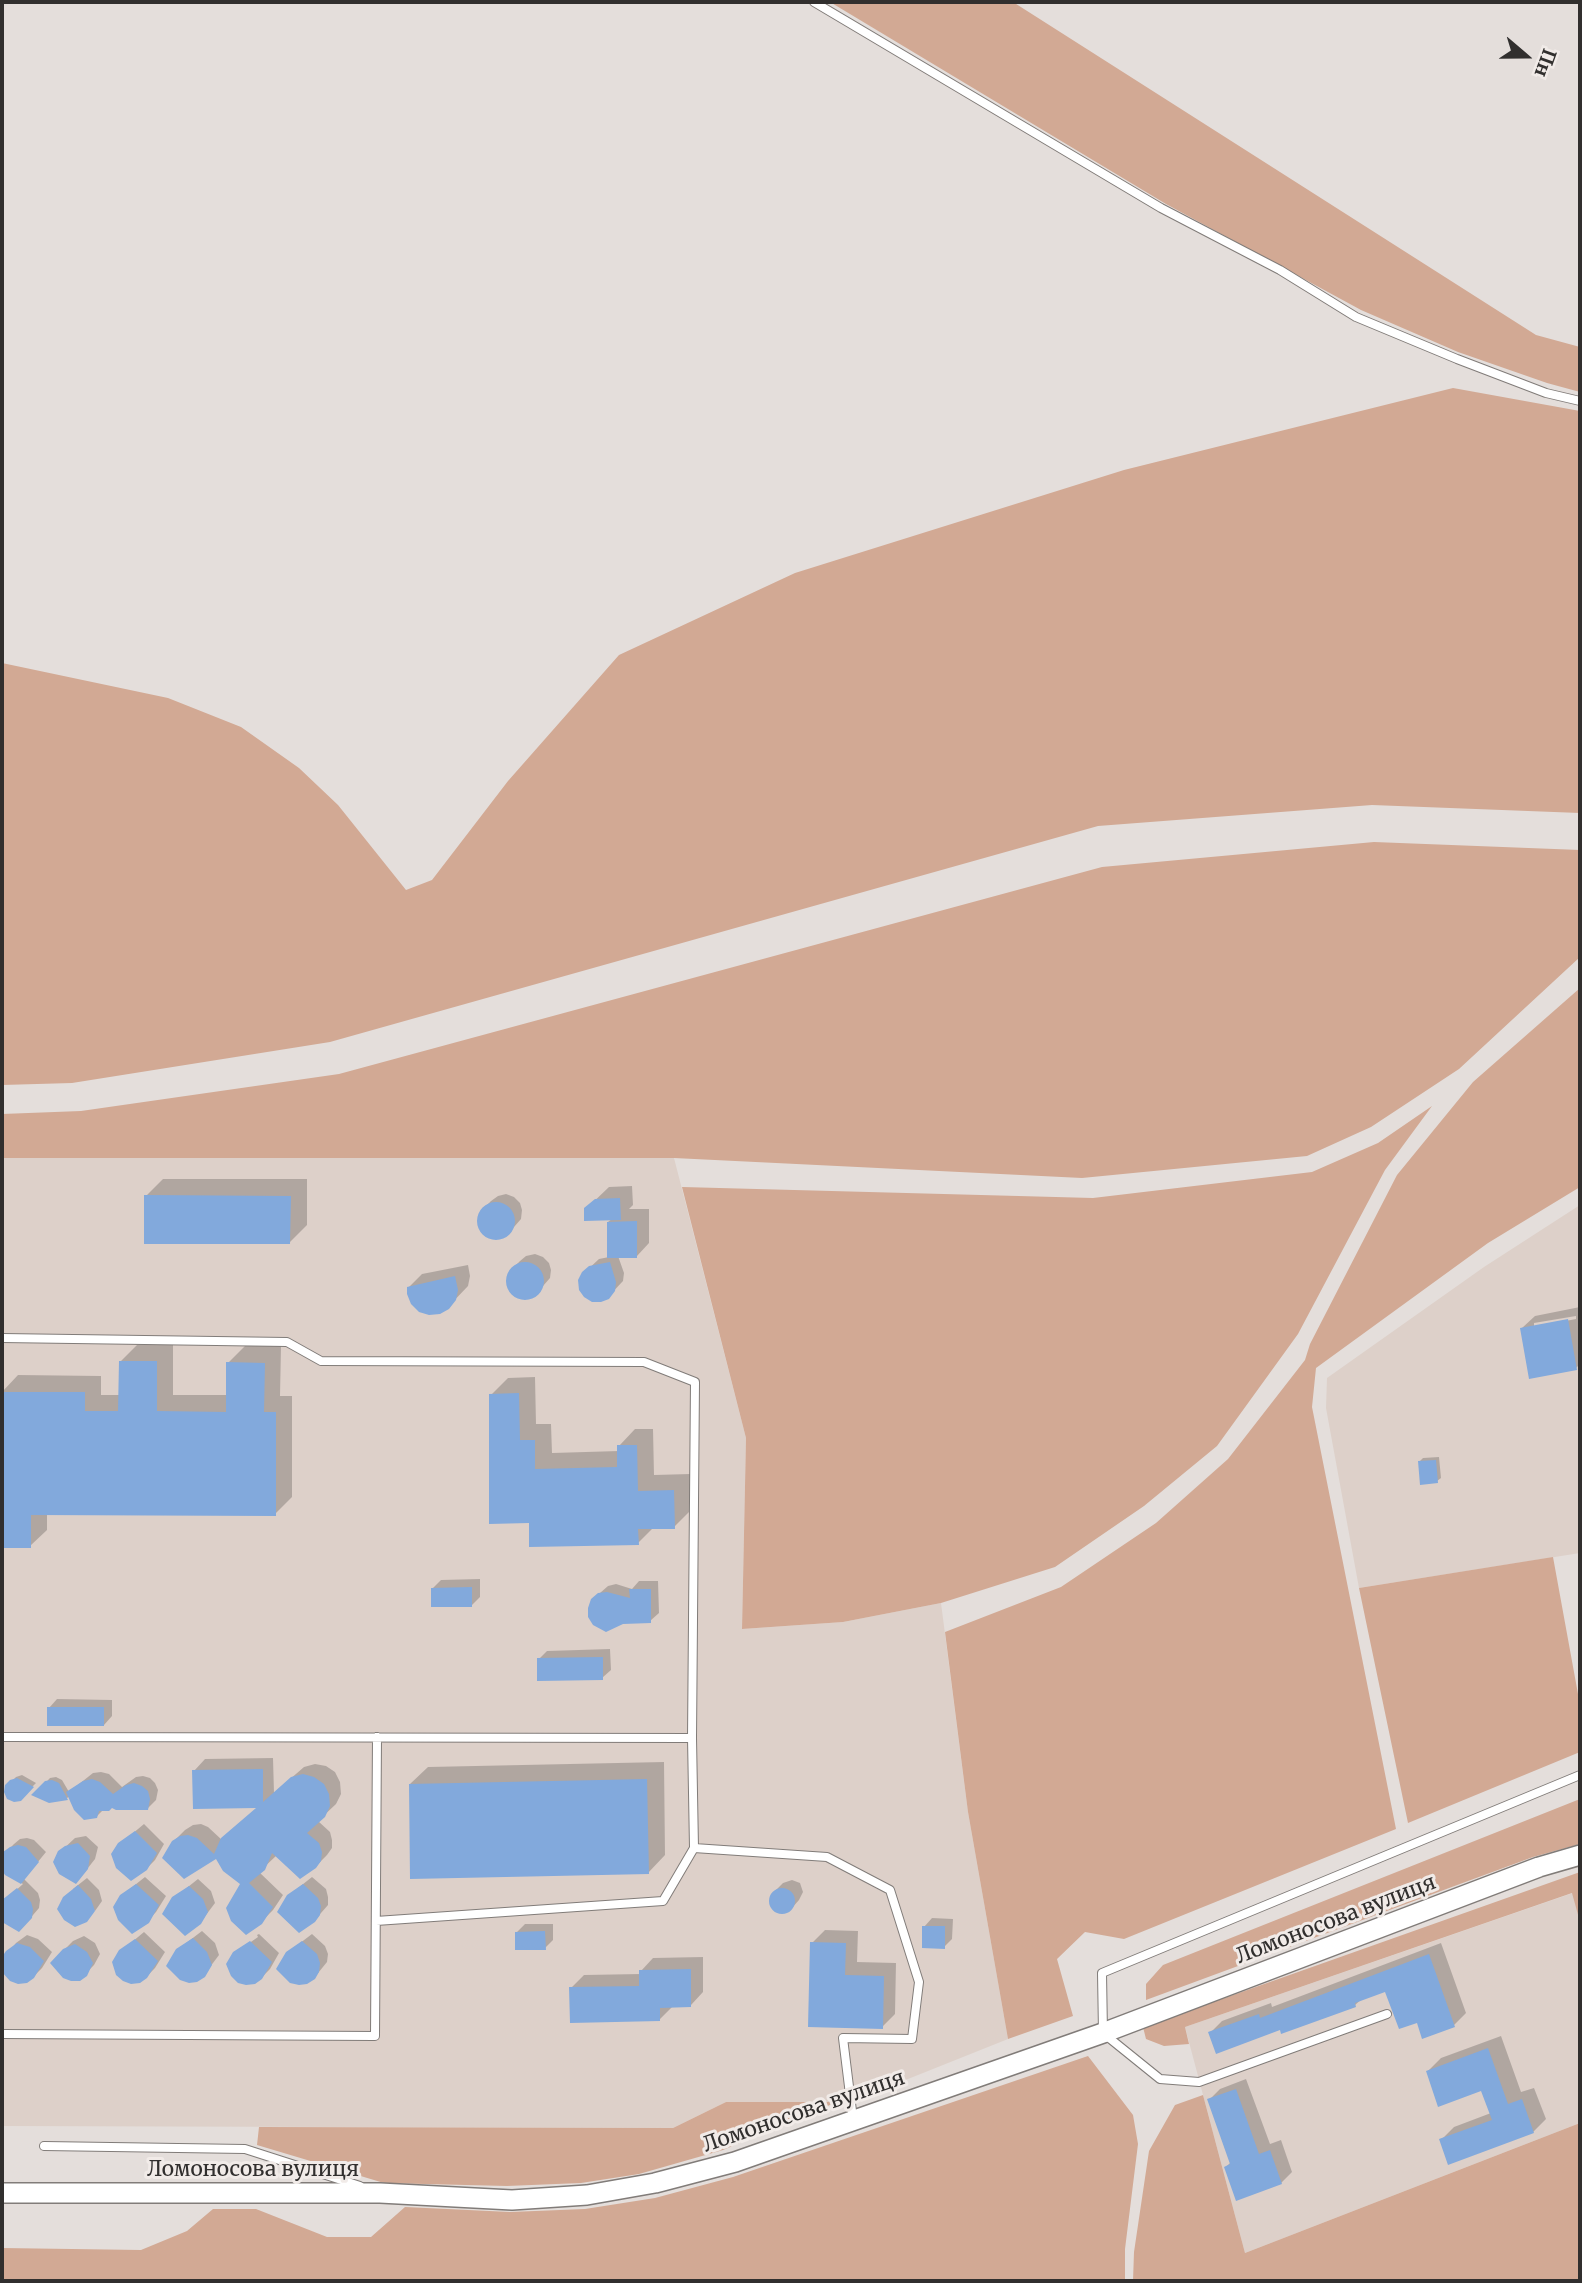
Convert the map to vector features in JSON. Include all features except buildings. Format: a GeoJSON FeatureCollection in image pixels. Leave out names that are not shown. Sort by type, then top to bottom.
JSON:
{"type":"FeatureCollection","features":[{"type":"Feature","properties":{"kind":"street","name":"Ломоносова вулиця"},"geometry":{"type":"LineString","coordinates":[[2,2193],[380,2193],[512,2200],[587,2195],[655,2183],[735,2162],[1103,2033],[1539,1867],[1580,1855]]}},
{"type":"Feature","properties":{"kind":"lane"},"geometry":{"type":"LineString","coordinates":[[814,2],[1161,208],[1280,270],[1356,317],[1546,393],[1580,401]]}},
{"type":"Feature","properties":{"kind":"lane"},"geometry":{"type":"LineString","coordinates":[[2,1338],[287,1342],[321,1361],[644,1362],[695,1382],[692,1738],[694,1848],[663,1901],[376,1920]]}},
{"type":"Feature","properties":{"kind":"lane"},"geometry":{"type":"LineString","coordinates":[[2,1737],[692,1738]]}},
{"type":"Feature","properties":{"kind":"lane"},"geometry":{"type":"LineString","coordinates":[[2,2034],[375,2036],[377,1737]]}},
{"type":"Feature","properties":{"kind":"lane"},"geometry":{"type":"LineString","coordinates":[[1387,2014],[1199,2082],[1160,2079],[1103,2033],[1102,1973],[1580,1775]]}},
{"type":"Feature","properties":{"kind":"lane"},"geometry":{"type":"LineString","coordinates":[[694,1848],[827,1857],[890,1890],[919,1982],[912,2039],[843,2039],[853,2121]]}},
{"type":"Feature","properties":{"kind":"lane"},"geometry":{"type":"LineString","coordinates":[[44,2146],[246,2149],[380,2193]]}},
{"type":"Feature","properties":{"kind":"shaded area"},"geometry":{"type":"Polygon","coordinates":[[[830,2],[1013,2],[1536,335],[1580,347],[1580,392],[1458,352],[1361,310],[1166,204],[830,2]]]}},
{"type":"Feature","properties":{"kind":"shaded area"},"geometry":{"type":"Polygon","coordinates":[[[1453,388],[1580,411],[1580,813],[1372,805],[1098,826],[330,1042],[72,1083],[2,1085],[2,663],[168,698],[241,727],[299,768],[338,805],[406,890],[432,880],[508,781],[619,655],[795,573],[1124,470],[1453,388]]]}},
{"type":"Feature","properties":{"kind":"shaded area"},"geometry":{"type":"Polygon","coordinates":[[[1374,842],[1580,850],[1580,957],[1459,1069],[1371,1127],[1307,1156],[1082,1178],[674,1158],[2,1158],[2,1114],[81,1111],[339,1074],[1102,867],[1374,842]]]}},
{"type":"Feature","properties":{"kind":"shaded area"},"geometry":{"type":"Polygon","coordinates":[[[1580,988],[1580,1187],[1488,1243],[1316,1368],[1312,1407],[1396,1829],[1124,1939],[1085,1932],[1057,1959],[1073,2016],[1008,2039],[968,1812],[945,1632],[1061,1587],[1156,1523],[1228,1459],[1305,1360],[1310,1344],[1397,1175],[1473,1082],[1580,988]]]}},
{"type":"Feature","properties":{"kind":"shaded area"},"geometry":{"type":"Polygon","coordinates":[[[1432,1106],[1385,1170],[1298,1334],[1217,1446],[1144,1506],[1055,1567],[941,1603],[843,1622],[742,1629],[746,1438],[682,1187],[1093,1198],[1312,1172],[1378,1143],[1432,1106]]]}},
{"type":"Feature","properties":{"kind":"shaded area"},"geometry":{"type":"Polygon","coordinates":[[[2,1158],[674,1158],[746,1438],[742,1629],[843,1622],[941,1603],[968,1812],[1008,2039],[903,2081],[837,2102],[726,2102],[673,2128],[2,2126],[2,1158]]]}},
{"type":"Feature","properties":{"kind":"shaded area"},"geometry":{"type":"Polygon","coordinates":[[[1580,1205],[1580,1553],[1359,1588],[1326,1408],[1327,1378],[1484,1267],[1580,1205]]]}},
{"type":"Feature","properties":{"kind":"shaded area"},"geometry":{"type":"Polygon","coordinates":[[[1553,1557],[1580,1705],[1580,1752],[1408,1823],[1359,1588],[1553,1557]]]}},
{"type":"Feature","properties":{"kind":"shaded area"},"geometry":{"type":"Polygon","coordinates":[[[1580,1799],[1580,1844],[1533,1857],[1146,2000],[1146,1984],[1163,1965],[1580,1799]]]}},
{"type":"Feature","properties":{"kind":"shaded area"},"geometry":{"type":"Polygon","coordinates":[[[1580,1872],[1580,1922],[1572,1893],[1185,2027],[1189,2044],[1164,2046],[1146,2039],[1143,2027],[1580,1872]]]}},
{"type":"Feature","properties":{"kind":"shaded area"},"geometry":{"type":"Polygon","coordinates":[[[1573,1893],[1580,1922],[1580,2123],[1245,2253],[1185,2027],[1573,1893]]]}},
{"type":"Feature","properties":{"kind":"shaded area"},"geometry":{"type":"Polygon","coordinates":[[[1088,2056],[1133,2115],[1138,2144],[1125,2249],[1125,2281],[2,2281],[2,2248],[141,2250],[187,2231],[213,2209],[256,2209],[327,2237],[371,2237],[405,2207],[510,2212],[585,2209],[655,2198],[733,2177],[1088,2056]]]}},
{"type":"Feature","properties":{"kind":"shaded area"},"geometry":{"type":"Polygon","coordinates":[[[1203,2095],[1245,2253],[1580,2123],[1580,2281],[1133,2281],[1134,2252],[1149,2151],[1175,2105],[1203,2095]]]}},
{"type":"Feature","properties":{"kind":"shaded area"},"geometry":{"type":"Polygon","coordinates":[[[726,2102],[837,2102],[723,2150],[639,2174],[581,2183],[507,2186],[384,2183],[257,2145],[259,2127],[673,2128],[726,2102]]]}}]}
